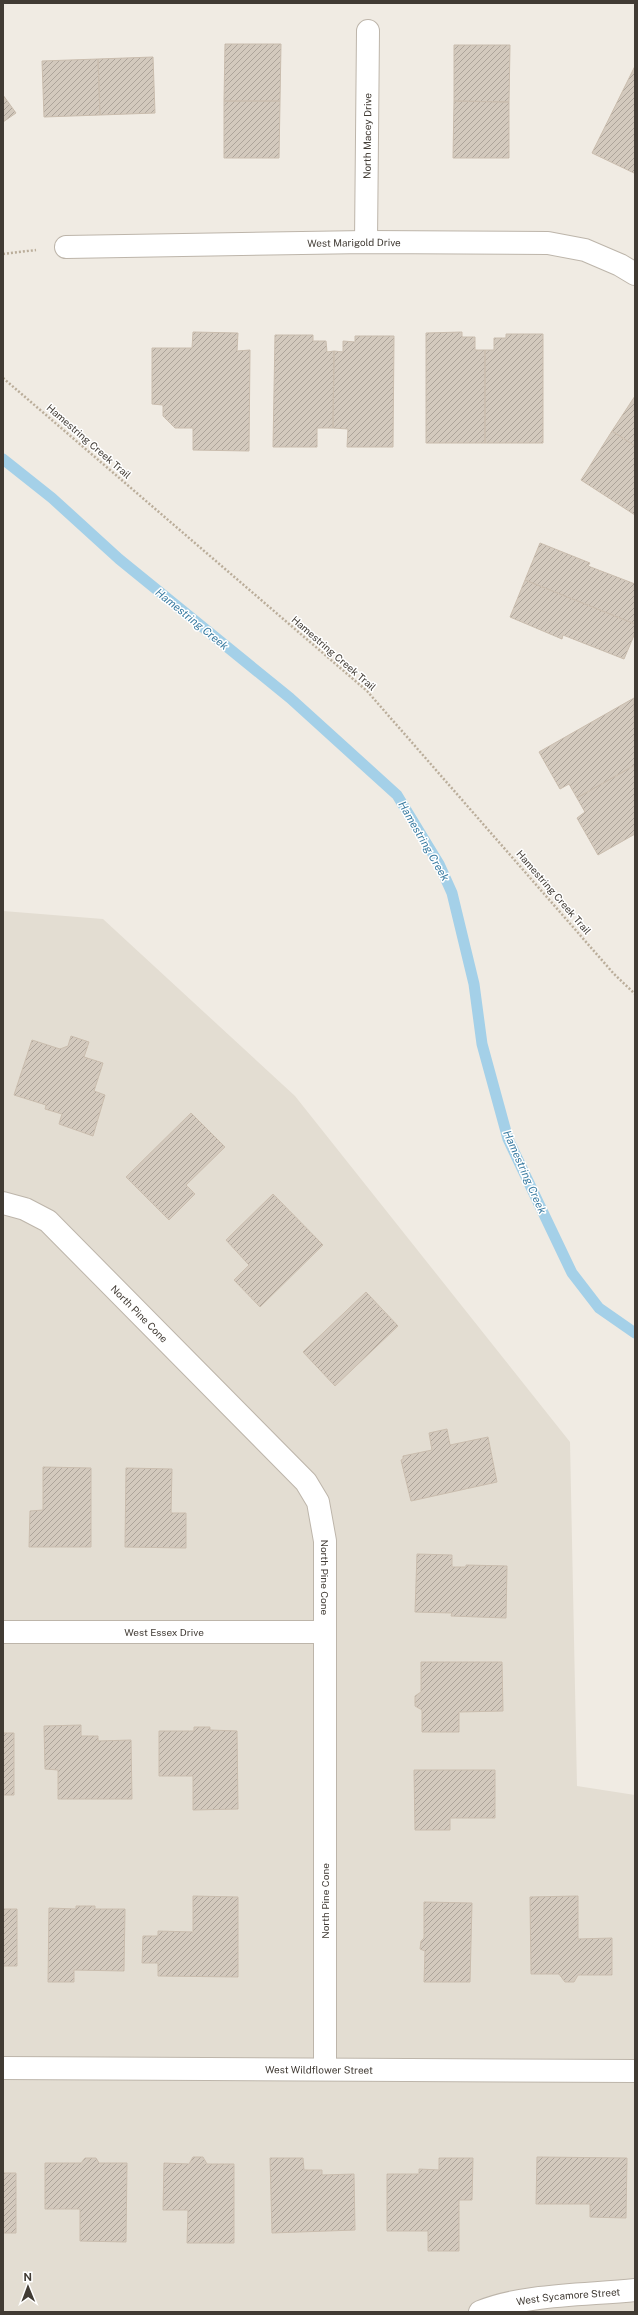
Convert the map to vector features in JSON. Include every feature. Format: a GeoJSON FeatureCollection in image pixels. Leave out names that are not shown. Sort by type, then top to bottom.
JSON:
{"type":"FeatureCollection","features":[{"type":"Feature","properties":{"kind":"street","name":"North Macey Drive"},"geometry":{"type":"LineString","coordinates":[[366,242],[368,31]]}},
{"type":"Feature","properties":{"kind":"street","name":"West Marigold Drive"},"geometry":{"type":"LineString","coordinates":[[66,247],[366,242],[548,243],[585,250],[620,265],[635,274]]}},
{"type":"Feature","properties":{"kind":"street","name":"North Pine Cone"},"geometry":{"type":"LineString","coordinates":[[3,1203],[25,1209],[48,1221],[306,1482],[318,1502],[325,1541],[325,2069]]}},
{"type":"Feature","properties":{"kind":"street","name":"West Essex Drive"},"geometry":{"type":"LineString","coordinates":[[3,1632],[324,1632]]}},
{"type":"Feature","properties":{"kind":"street","name":"West Wildflower Street"},"geometry":{"type":"LineString","coordinates":[[3,2068],[635,2070]]}},
{"type":"Feature","properties":{"kind":"street","name":"West Sycamore Street"},"geometry":{"type":"LineString","coordinates":[[480,2312],[496,2305],[534,2299],[635,2290]]}},
{"type":"Feature","properties":{"kind":"path","name":"Hamestring Creek Trail"},"geometry":{"type":"LineString","coordinates":[[3,378],[368,691],[614,974],[635,994]]}},
{"type":"Feature","properties":{"kind":"shaded area"},"geometry":{"type":"Polygon","coordinates":[[[3,911],[103,919],[295,1096],[570,1442],[577,1786],[635,1795],[635,2312],[3,2312],[3,911]]]}},
{"type":"Feature","properties":{"kind":"building"},"geometry":{"type":"Polygon","coordinates":[[[225,44],[281,44],[280,101],[224,101],[225,44]]]}},
{"type":"Feature","properties":{"kind":"building"},"geometry":{"type":"Polygon","coordinates":[[[454,45],[510,45],[509,102],[454,101],[454,45]]]}},
{"type":"Feature","properties":{"kind":"building"},"geometry":{"type":"Polygon","coordinates":[[[153,57],[155,113],[100,115],[98,59],[153,57]]]}},
{"type":"Feature","properties":{"kind":"building"},"geometry":{"type":"Polygon","coordinates":[[[98,59],[100,115],[44,117],[42,61],[98,59]]]}},
{"type":"Feature","properties":{"kind":"building"},"geometry":{"type":"Polygon","coordinates":[[[635,66],[635,170],[634,173],[592,153],[635,66]]]}},
{"type":"Feature","properties":{"kind":"building"},"geometry":{"type":"Polygon","coordinates":[[[3,95],[16,113],[3,122],[3,95]]]}},
{"type":"Feature","properties":{"kind":"building"},"geometry":{"type":"Polygon","coordinates":[[[224,101],[280,101],[279,158],[224,158],[224,101]]]}},
{"type":"Feature","properties":{"kind":"building"},"geometry":{"type":"Polygon","coordinates":[[[454,101],[509,102],[509,158],[453,158],[454,101]]]}},
{"type":"Feature","properties":{"kind":"building"},"geometry":{"type":"Polygon","coordinates":[[[193,332],[238,333],[237,351],[250,350],[249,451],[193,450],[193,428],[175,428],[163,416],[163,405],[152,404],[152,348],[192,348],[193,332]]]}},
{"type":"Feature","properties":{"kind":"building"},"geometry":{"type":"Polygon","coordinates":[[[462,332],[462,337],[475,337],[475,350],[485,350],[485,443],[426,443],[426,333],[462,332]]]}},
{"type":"Feature","properties":{"kind":"building"},"geometry":{"type":"Polygon","coordinates":[[[506,334],[543,334],[543,443],[485,443],[485,350],[494,350],[494,338],[506,338],[506,334]]]}},
{"type":"Feature","properties":{"kind":"building"},"geometry":{"type":"Polygon","coordinates":[[[275,335],[313,335],[313,341],[326,341],[327,352],[334,351],[333,428],[317,428],[317,447],[273,447],[275,335]]]}},
{"type":"Feature","properties":{"kind":"building"},"geometry":{"type":"Polygon","coordinates":[[[355,336],[394,336],[393,447],[347,447],[348,429],[333,428],[334,351],[343,352],[343,341],[355,342],[355,336]]]}},
{"type":"Feature","properties":{"kind":"building"},"geometry":{"type":"Polygon","coordinates":[[[635,396],[635,446],[612,431],[635,396]]]}},
{"type":"Feature","properties":{"kind":"building"},"geometry":{"type":"Polygon","coordinates":[[[612,431],[635,446],[635,515],[581,480],[612,431]]]}},
{"type":"Feature","properties":{"kind":"building"},"geometry":{"type":"Polygon","coordinates":[[[540,543],[590,563],[588,566],[635,584],[635,624],[525,580],[540,543]]]}},
{"type":"Feature","properties":{"kind":"building"},"geometry":{"type":"Polygon","coordinates":[[[525,580],[635,624],[635,633],[624,659],[563,635],[562,639],[510,617],[525,580]]]}},
{"type":"Feature","properties":{"kind":"building"},"geometry":{"type":"Polygon","coordinates":[[[634,698],[635,765],[577,798],[569,784],[560,789],[539,752],[634,698]]]}},
{"type":"Feature","properties":{"kind":"building"},"geometry":{"type":"Polygon","coordinates":[[[635,765],[635,834],[598,855],[577,818],[585,812],[577,798],[635,765]]]}},
{"type":"Feature","properties":{"kind":"building"},"geometry":{"type":"Polygon","coordinates":[[[71,1036],[89,1042],[84,1057],[103,1063],[94,1091],[105,1095],[93,1136],[59,1124],[62,1114],[45,1109],[46,1105],[14,1095],[32,1040],[60,1049],[68,1046],[71,1036]]]}},
{"type":"Feature","properties":{"kind":"building"},"geometry":{"type":"Polygon","coordinates":[[[191,1113],[225,1147],[186,1185],[195,1194],[169,1220],[126,1177],[191,1113]]]}},
{"type":"Feature","properties":{"kind":"building"},"geometry":{"type":"Polygon","coordinates":[[[273,1194],[323,1245],[260,1307],[234,1280],[249,1265],[226,1240],[273,1194]]]}},
{"type":"Feature","properties":{"kind":"building"},"geometry":{"type":"Polygon","coordinates":[[[366,1292],[398,1326],[335,1386],[303,1352],[366,1292]]]}},
{"type":"Feature","properties":{"kind":"building"},"geometry":{"type":"Polygon","coordinates":[[[447,1429],[450,1445],[488,1437],[497,1482],[411,1501],[401,1460],[403,1459],[403,1456],[432,1450],[429,1433],[447,1429]]]}},
{"type":"Feature","properties":{"kind":"building"},"geometry":{"type":"Polygon","coordinates":[[[43,1467],[91,1468],[91,1547],[29,1547],[30,1511],[43,1510],[43,1467]]]}},
{"type":"Feature","properties":{"kind":"building"},"geometry":{"type":"Polygon","coordinates":[[[126,1468],[172,1469],[171,1513],[186,1513],[186,1548],[125,1547],[126,1468]]]}},
{"type":"Feature","properties":{"kind":"building"},"geometry":{"type":"Polygon","coordinates":[[[417,1554],[452,1555],[452,1567],[466,1567],[466,1565],[507,1566],[506,1618],[451,1616],[452,1613],[415,1612],[417,1554]]]}},
{"type":"Feature","properties":{"kind":"building"},"geometry":{"type":"Polygon","coordinates":[[[421,1662],[502,1662],[503,1711],[459,1712],[459,1732],[422,1732],[422,1710],[415,1706],[415,1696],[421,1692],[421,1662]]]}},
{"type":"Feature","properties":{"kind":"building"},"geometry":{"type":"Polygon","coordinates":[[[81,1725],[81,1736],[98,1736],[98,1741],[131,1740],[132,1799],[58,1799],[58,1770],[45,1769],[44,1726],[81,1725]]]}},
{"type":"Feature","properties":{"kind":"building"},"geometry":{"type":"Polygon","coordinates":[[[194,1727],[210,1727],[210,1730],[237,1731],[238,1809],[193,1810],[193,1776],[159,1776],[159,1731],[194,1731],[194,1727]]]}},
{"type":"Feature","properties":{"kind":"building"},"geometry":{"type":"Polygon","coordinates":[[[3,1733],[14,1733],[14,1795],[3,1795],[3,1733]]]}},
{"type":"Feature","properties":{"kind":"building"},"geometry":{"type":"Polygon","coordinates":[[[414,1770],[495,1770],[495,1818],[450,1818],[450,1830],[415,1830],[414,1770]]]}},
{"type":"Feature","properties":{"kind":"building"},"geometry":{"type":"Polygon","coordinates":[[[193,1896],[238,1897],[238,1977],[158,1976],[158,1963],[142,1963],[143,1936],[158,1936],[158,1931],[193,1932],[193,1896]]]}},
{"type":"Feature","properties":{"kind":"building"},"geometry":{"type":"Polygon","coordinates":[[[578,1896],[578,1939],[612,1938],[612,1975],[578,1975],[574,1982],[565,1982],[559,1974],[531,1974],[530,1897],[578,1896]]]}},
{"type":"Feature","properties":{"kind":"building"},"geometry":{"type":"Polygon","coordinates":[[[424,1902],[472,1903],[470,1982],[424,1982],[425,1951],[420,1949],[421,1941],[424,1938],[424,1902]]]}},
{"type":"Feature","properties":{"kind":"building"},"geometry":{"type":"Polygon","coordinates":[[[76,1906],[95,1906],[95,1909],[125,1909],[124,1971],[74,1970],[74,1982],[48,1982],[49,1908],[76,1909],[76,1906]]]}},
{"type":"Feature","properties":{"kind":"building"},"geometry":{"type":"Polygon","coordinates":[[[3,1909],[17,1909],[17,1966],[3,1966],[3,1909]]]}},
{"type":"Feature","properties":{"kind":"building"},"geometry":{"type":"Polygon","coordinates":[[[193,2157],[203,2157],[207,2164],[234,2164],[234,2243],[187,2243],[188,2210],[163,2210],[164,2163],[189,2164],[193,2157]]]}},
{"type":"Feature","properties":{"kind":"building"},"geometry":{"type":"Polygon","coordinates":[[[537,2157],[627,2158],[626,2218],[590,2217],[590,2204],[536,2204],[537,2157]]]}},
{"type":"Feature","properties":{"kind":"building"},"geometry":{"type":"Polygon","coordinates":[[[85,2158],[96,2158],[99,2163],[127,2163],[126,2242],[80,2241],[80,2209],[45,2209],[45,2163],[81,2163],[85,2158]]]}},
{"type":"Feature","properties":{"kind":"building"},"geometry":{"type":"Polygon","coordinates":[[[270,2158],[303,2158],[304,2170],[322,2170],[322,2175],[354,2174],[355,2230],[272,2233],[270,2158]]]}},
{"type":"Feature","properties":{"kind":"building"},"geometry":{"type":"Polygon","coordinates":[[[439,2158],[473,2158],[472,2200],[459,2200],[459,2251],[428,2251],[428,2231],[387,2231],[387,2174],[419,2174],[419,2169],[439,2170],[439,2158]]]}},
{"type":"Feature","properties":{"kind":"building"},"geometry":{"type":"Polygon","coordinates":[[[3,2173],[16,2173],[16,2233],[3,2233],[3,2173]]]}},
{"type":"Feature","properties":{"kind":"waterway","name":"Hamestring Creek"},"geometry":{"type":"LineString","coordinates":[[3,459],[52,498],[119,559],[290,698],[397,795],[439,864],[452,893],[474,984],[482,1044],[508,1139],[572,1273],[599,1308],[635,1333]]}}]}
